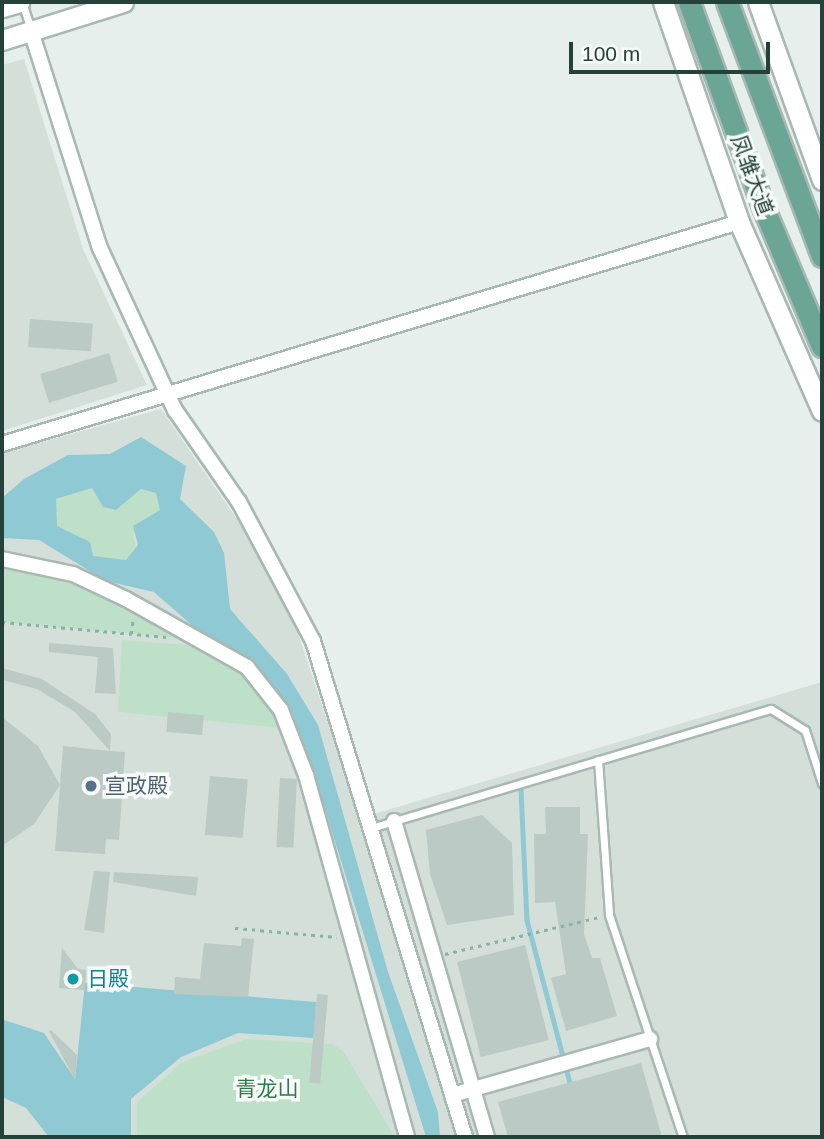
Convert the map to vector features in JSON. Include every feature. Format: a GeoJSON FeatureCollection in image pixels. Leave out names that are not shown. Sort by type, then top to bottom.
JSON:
{"type":"FeatureCollection","features":[{"type":"Feature","properties":{"kind":"main road","name":"凤雏大道"},"geometry":{"type":"LineString","coordinates":[[690,2],[764,209],[822,346]]}},
{"type":"Feature","properties":{"kind":"main road","name":"凤雏大道"},"geometry":{"type":"LineString","coordinates":[[730,6],[806,220],[822,256]]}},
{"type":"Feature","properties":{"kind":"street"},"geometry":{"type":"LineString","coordinates":[[2,7],[20,2]]}},
{"type":"Feature","properties":{"kind":"street"},"geometry":{"type":"LineString","coordinates":[[2,40],[123,2]]}},
{"type":"Feature","properties":{"kind":"street"},"geometry":{"type":"LineString","coordinates":[[758,2],[822,180]]}},
{"type":"Feature","properties":{"kind":"street"},"geometry":{"type":"LineString","coordinates":[[665,5],[739,222],[822,411]]}},
{"type":"Feature","properties":{"kind":"street"},"geometry":{"type":"LineString","coordinates":[[31,31],[100,248],[167,393],[239,502],[313,640],[465,1137]]}},
{"type":"Feature","properties":{"kind":"street"},"geometry":{"type":"LineString","coordinates":[[806,220],[822,242]]}},
{"type":"Feature","properties":{"kind":"street"},"geometry":{"type":"LineString","coordinates":[[2,444],[739,222]]}},
{"type":"Feature","properties":{"kind":"street"},"geometry":{"type":"LineString","coordinates":[[2,559],[73,574],[247,667],[281,710],[306,775],[348,938],[407,1137]]}},
{"type":"Feature","properties":{"kind":"street"},"geometry":{"type":"LineString","coordinates":[[394,821],[487,1137]]}},
{"type":"Feature","properties":{"kind":"street"},"geometry":{"type":"LineString","coordinates":[[452,1095],[650,1039]]}},
{"type":"Feature","properties":{"kind":"lane"},"geometry":{"type":"LineString","coordinates":[[20,2],[31,31]]}},
{"type":"Feature","properties":{"kind":"lane"},"geometry":{"type":"LineString","coordinates":[[371,828],[771,709],[805,730],[822,783]]}},
{"type":"Feature","properties":{"kind":"lane"},"geometry":{"type":"LineString","coordinates":[[598,760],[609,915],[683,1137]]}},
{"type":"Feature","properties":{"kind":"path"},"geometry":{"type":"LineString","coordinates":[[2,622],[173,638]]}},
{"type":"Feature","properties":{"kind":"path"},"geometry":{"type":"LineString","coordinates":[[434,956],[609,915]]}},
{"type":"Feature","properties":{"kind":"path"},"geometry":{"type":"LineString","coordinates":[[235,928],[348,938]]}},
{"type":"Feature","properties":{"kind":"shaded area"},"geometry":{"type":"Polygon","coordinates":[[[24,59],[83,249],[147,385],[2,431],[2,65],[24,59]]]}},
{"type":"Feature","properties":{"kind":"shaded area"},"geometry":{"type":"Polygon","coordinates":[[[161,409],[281,583],[360,818],[822,682],[822,1137],[2,1137],[2,453],[161,409]]]}},
{"type":"Feature","properties":{"kind":"green space"},"geometry":{"type":"Polygon","coordinates":[[[92,488],[103,507],[116,510],[141,489],[156,493],[160,510],[139,522],[133,534],[137,553],[126,560],[93,556],[90,542],[57,526],[55,500],[92,488]]]}},
{"type":"Feature","properties":{"kind":"green space"},"geometry":{"type":"Polygon","coordinates":[[[2,559],[73,574],[201,640],[2,622],[2,559]]]}},
{"type":"Feature","properties":{"kind":"green space"},"geometry":{"type":"Polygon","coordinates":[[[122,640],[203,646],[247,676],[281,728],[118,712],[122,640]]]}},
{"type":"Feature","properties":{"kind":"green space","name":"青龙山"},"geometry":{"type":"Polygon","coordinates":[[[246,1039],[332,1044],[343,1051],[395,1137],[137,1137],[137,1102],[182,1062],[246,1039]]]}},
{"type":"Feature","properties":{"kind":"water"},"geometry":{"type":"Polygon","coordinates":[[[141,437],[186,466],[180,499],[214,532],[224,553],[230,609],[287,674],[318,725],[388,972],[438,1112],[440,1137],[426,1137],[310,760],[294,719],[260,668],[194,627],[154,592],[106,581],[39,540],[2,538],[2,498],[24,479],[68,455],[110,454],[141,437]],[[92,488],[56,499],[57,526],[90,542],[93,556],[126,560],[138,545],[133,526],[160,510],[156,493],[141,489],[116,510],[103,507],[92,488]]]}},
{"type":"Feature","properties":{"kind":"water"},"geometry":{"type":"Polygon","coordinates":[[[85,983],[316,1002],[314,1038],[238,1033],[181,1057],[131,1099],[131,1137],[49,1137],[26,1108],[2,1097],[4,1020],[44,1033],[75,1079],[85,983]]]}},
{"type":"Feature","properties":{"kind":"building"},"geometry":{"type":"Polygon","coordinates":[[[30,319],[93,323],[91,351],[28,347],[30,319]]]}},
{"type":"Feature","properties":{"kind":"building"},"geometry":{"type":"Polygon","coordinates":[[[109,353],[118,382],[49,403],[40,374],[109,353]]]}},
{"type":"Feature","properties":{"kind":"building"},"geometry":{"type":"Polygon","coordinates":[[[49,643],[113,648],[116,694],[95,693],[98,657],[49,652],[49,643]]]}},
{"type":"Feature","properties":{"kind":"building"},"geometry":{"type":"Polygon","coordinates":[[[2,668],[42,679],[95,714],[111,734],[110,751],[75,712],[37,689],[2,680],[2,668]]]}},
{"type":"Feature","properties":{"kind":"building"},"geometry":{"type":"Polygon","coordinates":[[[168,712],[204,715],[202,735],[166,732],[168,712]]]}},
{"type":"Feature","properties":{"kind":"building"},"geometry":{"type":"Polygon","coordinates":[[[2,717],[38,746],[60,785],[34,824],[2,846],[2,717]]]}},
{"type":"Feature","properties":{"kind":"building","name":"宣政殿"},"geometry":{"type":"Polygon","coordinates":[[[63,746],[125,752],[119,840],[106,839],[105,854],[55,851],[63,746]]]}},
{"type":"Feature","properties":{"kind":"building"},"geometry":{"type":"Polygon","coordinates":[[[210,776],[248,779],[243,838],[205,835],[210,776]]]}},
{"type":"Feature","properties":{"kind":"building"},"geometry":{"type":"Polygon","coordinates":[[[280,778],[297,779],[293,848],[276,847],[280,778]]]}},
{"type":"Feature","properties":{"kind":"building"},"geometry":{"type":"Polygon","coordinates":[[[545,807],[580,807],[580,834],[588,834],[584,934],[592,958],[600,958],[617,1016],[566,1031],[551,978],[566,974],[555,902],[535,903],[534,834],[546,834],[545,807]]]}},
{"type":"Feature","properties":{"kind":"building"},"geometry":{"type":"Polygon","coordinates":[[[482,815],[512,843],[514,915],[447,925],[430,874],[426,830],[482,815]]]}},
{"type":"Feature","properties":{"kind":"building"},"geometry":{"type":"Polygon","coordinates":[[[94,871],[110,872],[104,933],[84,930],[94,871]]]}},
{"type":"Feature","properties":{"kind":"building"},"geometry":{"type":"Polygon","coordinates":[[[114,872],[198,877],[196,896],[113,882],[114,872]]]}},
{"type":"Feature","properties":{"kind":"building"},"geometry":{"type":"Polygon","coordinates":[[[242,938],[254,939],[248,997],[174,994],[175,977],[200,979],[204,943],[241,946],[242,938]]]}},
{"type":"Feature","properties":{"kind":"building"},"geometry":{"type":"Polygon","coordinates":[[[525,945],[549,1040],[481,1057],[457,962],[525,945]]]}},
{"type":"Feature","properties":{"kind":"building","name":"日殿"},"geometry":{"type":"Polygon","coordinates":[[[62,948],[78,969],[86,970],[85,990],[59,988],[62,948]]]}},
{"type":"Feature","properties":{"kind":"building"},"geometry":{"type":"Polygon","coordinates":[[[317,994],[328,995],[320,1084],[309,1083],[317,994]]]}},
{"type":"Feature","properties":{"kind":"building"},"geometry":{"type":"Polygon","coordinates":[[[49,1031],[77,1055],[75,1080],[49,1031]]]}},
{"type":"Feature","properties":{"kind":"building"},"geometry":{"type":"Polygon","coordinates":[[[641,1063],[662,1137],[508,1137],[498,1102],[641,1063]]]}},
{"type":"Feature","properties":{"kind":"waterway"},"geometry":{"type":"LineString","coordinates":[[521,789],[527,920],[571,1087]]}},
{"type":"Feature","properties":{"kind":"place","name":"宣政殿"},"geometry":{"type":"Point","coordinates":[91,786]}},
{"type":"Feature","properties":{"kind":"place","name":"日殿"},"geometry":{"type":"Point","coordinates":[73,979]}}]}
